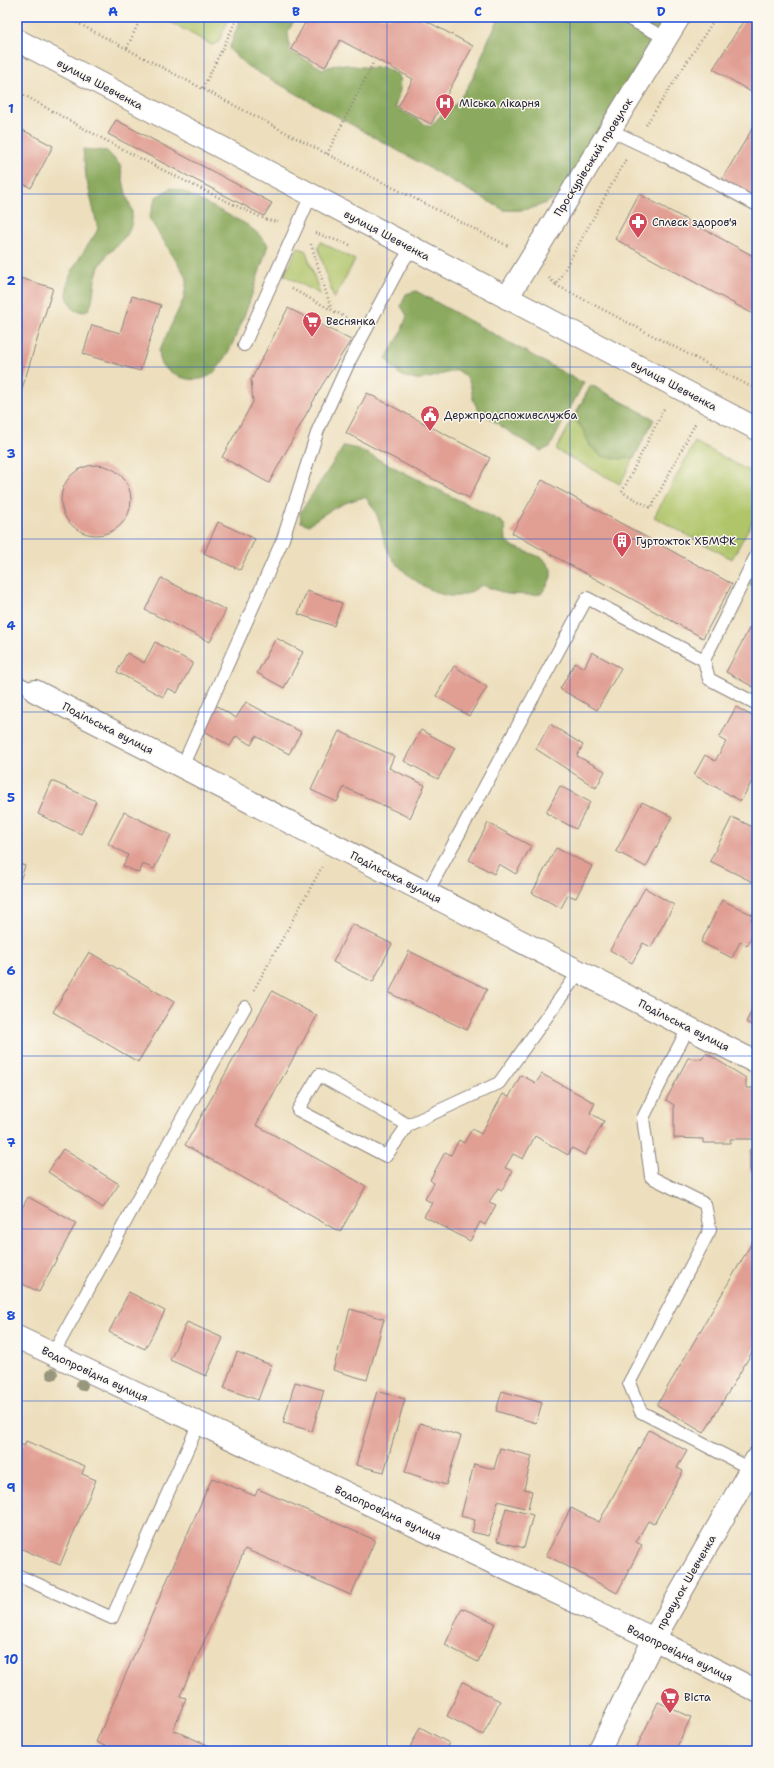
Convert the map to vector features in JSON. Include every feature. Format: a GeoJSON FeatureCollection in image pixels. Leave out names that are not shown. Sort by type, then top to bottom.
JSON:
{"type":"FeatureCollection","features":[{"type":"Feature","properties":{"kind":"street","name":"Проскурівський провулок"},"geometry":{"type":"LineString","coordinates":[[507,298],[679,17]]}},
{"type":"Feature","properties":{"kind":"street","name":"вулиця Шевченка"},"geometry":{"type":"LineString","coordinates":[[17,40],[757,429]]}},
{"type":"Feature","properties":{"kind":"street","name":"Подільська вулиця"},"geometry":{"type":"LineString","coordinates":[[26,686],[757,1063]]}},
{"type":"Feature","properties":{"kind":"street","name":"Водопровідна вулиця"},"geometry":{"type":"LineString","coordinates":[[17,1337],[654,1639],[757,1691]]}},
{"type":"Feature","properties":{"kind":"street","name":"провулок Шевченка"},"geometry":{"type":"LineString","coordinates":[[599,1751],[654,1639],[754,1464]]}},
{"type":"Feature","properties":{"kind":"lane"},"geometry":{"type":"LineString","coordinates":[[625,17],[666,38]]}},
{"type":"Feature","properties":{"kind":"lane"},"geometry":{"type":"LineString","coordinates":[[610,130],[665,156],[757,205]]}},
{"type":"Feature","properties":{"kind":"lane"},"geometry":{"type":"LineString","coordinates":[[244,344],[311,195]]}},
{"type":"Feature","properties":{"kind":"lane"},"geometry":{"type":"LineString","coordinates":[[182,767],[283,539],[318,430],[350,360],[401,264],[412,248]]}},
{"type":"Feature","properties":{"kind":"lane"},"geometry":{"type":"LineString","coordinates":[[757,554],[704,660],[710,679],[757,704]]}},
{"type":"Feature","properties":{"kind":"lane"},"geometry":{"type":"LineString","coordinates":[[427,893],[587,598],[704,660]]}},
{"type":"Feature","properties":{"kind":"lane"},"geometry":{"type":"LineString","coordinates":[[408,1125],[319,1075],[298,1110],[386,1156],[408,1125],[499,1083],[579,972]]}},
{"type":"Feature","properties":{"kind":"lane"},"geometry":{"type":"LineString","coordinates":[[53,1354],[245,1007]]}},
{"type":"Feature","properties":{"kind":"lane"},"geometry":{"type":"LineString","coordinates":[[688,1028],[643,1118],[651,1177],[705,1204],[710,1230],[629,1383],[641,1412],[754,1464]]}},
{"type":"Feature","properties":{"kind":"lane"},"geometry":{"type":"LineString","coordinates":[[17,1575],[112,1618],[199,1423]]}},
{"type":"Feature","properties":{"kind":"path"},"geometry":{"type":"LineString","coordinates":[[66,17],[327,154],[531,258],[556,285],[757,390]]}},
{"type":"Feature","properties":{"kind":"path"},"geometry":{"type":"LineString","coordinates":[[127,48],[142,17]]}},
{"type":"Feature","properties":{"kind":"path"},"geometry":{"type":"LineString","coordinates":[[203,88],[238,17]]}},
{"type":"Feature","properties":{"kind":"path"},"geometry":{"type":"LineString","coordinates":[[556,285],[635,143],[716,17]]}},
{"type":"Feature","properties":{"kind":"path"},"geometry":{"type":"LineString","coordinates":[[327,154],[374,61]]}},
{"type":"Feature","properties":{"kind":"path"},"geometry":{"type":"LineString","coordinates":[[294,234],[311,244],[331,309]]}},
{"type":"Feature","properties":{"kind":"path"},"geometry":{"type":"LineString","coordinates":[[274,279],[367,328]]}},
{"type":"Feature","properties":{"kind":"path"},"geometry":{"type":"LineString","coordinates":[[666,406],[622,492],[651,508],[696,422]]}},
{"type":"Feature","properties":{"kind":"path"},"geometry":{"type":"LineString","coordinates":[[245,1007],[334,845]]}},
{"type":"Feature","properties":{"kind":"green space"},"geometry":{"type":"Polygon","coordinates":[[[161,17],[230,17],[218,43],[212,45],[161,17]]]}},
{"type":"Feature","properties":{"kind":"green space","name":"Міська лікарня"},"geometry":{"type":"Polygon","coordinates":[[[241,17],[296,17],[288,32],[290,51],[323,69],[338,64],[371,68],[383,67],[399,75],[400,90],[395,107],[430,127],[441,115],[458,102],[474,76],[489,38],[500,17],[613,17],[649,36],[649,48],[560,194],[554,199],[534,208],[504,210],[247,66],[229,49],[241,17]]]}},
{"type":"Feature","properties":{"kind":"green space"},"geometry":{"type":"Polygon","coordinates":[[[626,17],[679,17],[666,38],[626,17]]]}},
{"type":"Feature","properties":{"kind":"green space"},"geometry":{"type":"Polygon","coordinates":[[[83,149],[107,151],[120,165],[126,194],[132,210],[132,223],[127,235],[107,255],[99,267],[95,280],[92,302],[89,309],[83,312],[74,310],[68,300],[67,290],[73,269],[98,229],[86,177],[83,149]]]}},
{"type":"Feature","properties":{"kind":"green space"},"geometry":{"type":"Polygon","coordinates":[[[171,188],[182,191],[246,224],[261,236],[268,245],[252,295],[236,336],[227,354],[218,368],[209,376],[196,380],[178,376],[161,365],[159,351],[184,298],[187,278],[149,218],[156,197],[171,188]]]}},
{"type":"Feature","properties":{"kind":"green space"},"geometry":{"type":"Polygon","coordinates":[[[321,242],[355,260],[334,299],[318,247],[321,242]]]}},
{"type":"Feature","properties":{"kind":"green space"},"geometry":{"type":"Polygon","coordinates":[[[298,247],[306,251],[320,294],[284,275],[298,247]]]}},
{"type":"Feature","properties":{"kind":"green space"},"geometry":{"type":"Polygon","coordinates":[[[416,291],[577,380],[584,382],[550,447],[541,451],[521,440],[481,412],[473,398],[470,383],[463,374],[457,370],[436,376],[417,379],[401,375],[393,368],[386,358],[400,335],[407,316],[401,306],[406,294],[416,291]]]}},
{"type":"Feature","properties":{"kind":"green space"},"geometry":{"type":"Polygon","coordinates":[[[591,385],[654,419],[620,484],[556,450],[591,385]]]}},
{"type":"Feature","properties":{"kind":"green space"},"geometry":{"type":"Polygon","coordinates":[[[591,385],[654,419],[634,458],[615,459],[601,456],[590,446],[583,430],[574,418],[591,385]]]}},
{"type":"Feature","properties":{"kind":"green space"},"geometry":{"type":"Polygon","coordinates":[[[695,442],[757,475],[757,513],[732,559],[654,517],[695,442]]]}},
{"type":"Feature","properties":{"kind":"green space"},"geometry":{"type":"Polygon","coordinates":[[[344,446],[358,449],[502,522],[505,526],[506,541],[512,546],[543,558],[551,569],[551,577],[541,594],[507,594],[482,585],[464,595],[448,596],[428,588],[400,568],[389,553],[375,511],[365,497],[350,501],[336,508],[309,525],[301,522],[300,513],[344,446]]]}},
{"type":"Feature","properties":{"kind":"green space"},"geometry":{"type":"Polygon","coordinates":[[[757,569],[757,588],[749,584],[757,569]]]}},
{"type":"Feature","properties":{"kind":"building"},"geometry":{"type":"Polygon","coordinates":[[[308,17],[419,17],[473,46],[431,124],[398,107],[413,79],[340,40],[325,67],[291,49],[308,17]]]}},
{"type":"Feature","properties":{"kind":"building"},"geometry":{"type":"Polygon","coordinates":[[[746,17],[757,17],[756,95],[713,69],[746,17]]]}},
{"type":"Feature","properties":{"kind":"building"},"geometry":{"type":"Polygon","coordinates":[[[116,120],[272,203],[264,216],[108,134],[116,120]]]}},
{"type":"Feature","properties":{"kind":"building"},"geometry":{"type":"Polygon","coordinates":[[[757,121],[757,200],[722,179],[757,121]]]}},
{"type":"Feature","properties":{"kind":"building"},"geometry":{"type":"Polygon","coordinates":[[[17,127],[53,146],[31,188],[17,180],[17,127]]]}},
{"type":"Feature","properties":{"kind":"building"},"geometry":{"type":"Polygon","coordinates":[[[639,194],[757,258],[757,316],[615,239],[639,194]]]}},
{"type":"Feature","properties":{"kind":"building"},"geometry":{"type":"Polygon","coordinates":[[[17,277],[53,288],[17,405],[17,277]]]}},
{"type":"Feature","properties":{"kind":"building"},"geometry":{"type":"Polygon","coordinates":[[[132,296],[161,305],[140,371],[83,354],[92,325],[120,333],[132,296]]]}},
{"type":"Feature","properties":{"kind":"building"},"geometry":{"type":"Polygon","coordinates":[[[288,308],[351,340],[321,387],[269,483],[222,457],[253,402],[251,380],[288,308]]]}},
{"type":"Feature","properties":{"kind":"building"},"geometry":{"type":"Polygon","coordinates":[[[367,393],[490,458],[469,498],[346,433],[367,393]]]}},
{"type":"Feature","properties":{"kind":"building"},"geometry":{"type":"Polygon","coordinates":[[[17,435],[20,436],[18,446],[17,446],[17,435]]]}},
{"type":"Feature","properties":{"kind":"building"},"geometry":{"type":"Polygon","coordinates":[[[96,465],[109,468],[121,475],[128,487],[131,500],[128,513],[121,525],[109,532],[96,535],[83,532],[71,525],[64,513],[61,500],[64,487],[71,475],[83,468],[96,465]]]}},
{"type":"Feature","properties":{"kind":"building","name":"Гуртожток ХБМФК"},"geometry":{"type":"Polygon","coordinates":[[[542,480],[732,584],[703,638],[512,533],[542,480]]]}},
{"type":"Feature","properties":{"kind":"building"},"geometry":{"type":"Polygon","coordinates":[[[218,522],[255,539],[240,570],[204,553],[218,522]]]}},
{"type":"Feature","properties":{"kind":"building"},"geometry":{"type":"Polygon","coordinates":[[[161,578],[226,610],[210,642],[145,610],[161,578]]]}},
{"type":"Feature","properties":{"kind":"building"},"geometry":{"type":"Polygon","coordinates":[[[307,591],[342,603],[334,626],[298,614],[307,591]]]}},
{"type":"Feature","properties":{"kind":"building"},"geometry":{"type":"Polygon","coordinates":[[[750,627],[757,630],[757,689],[726,672],[750,627]]]}},
{"type":"Feature","properties":{"kind":"building"},"geometry":{"type":"Polygon","coordinates":[[[276,638],[303,652],[284,688],[257,673],[276,638]]]}},
{"type":"Feature","properties":{"kind":"building"},"geometry":{"type":"Polygon","coordinates":[[[155,642],[193,663],[177,693],[168,688],[163,697],[117,672],[127,653],[144,663],[155,642]]]}},
{"type":"Feature","properties":{"kind":"building"},"geometry":{"type":"Polygon","coordinates":[[[592,652],[621,668],[597,710],[560,689],[575,663],[584,668],[592,652]]]}},
{"type":"Feature","properties":{"kind":"building"},"geometry":{"type":"Polygon","coordinates":[[[454,666],[487,687],[469,716],[436,696],[454,666]]]}},
{"type":"Feature","properties":{"kind":"building"},"geometry":{"type":"Polygon","coordinates":[[[246,702],[301,732],[289,754],[256,736],[251,745],[236,736],[230,746],[201,729],[215,705],[236,718],[246,702]]]}},
{"type":"Feature","properties":{"kind":"building"},"geometry":{"type":"Polygon","coordinates":[[[736,707],[757,719],[757,772],[741,801],[694,775],[705,755],[715,761],[726,742],[719,738],[736,707]]]}},
{"type":"Feature","properties":{"kind":"building"},"geometry":{"type":"Polygon","coordinates":[[[550,724],[583,745],[577,756],[605,771],[596,788],[536,749],[550,724]]]}},
{"type":"Feature","properties":{"kind":"building"},"geometry":{"type":"Polygon","coordinates":[[[421,730],[455,748],[438,779],[404,761],[421,730]]]}},
{"type":"Feature","properties":{"kind":"building"},"geometry":{"type":"Polygon","coordinates":[[[339,731],[394,756],[389,768],[425,785],[410,818],[344,787],[337,802],[311,790],[339,731]]]}},
{"type":"Feature","properties":{"kind":"building"},"geometry":{"type":"Polygon","coordinates":[[[52,781],[96,801],[81,834],[38,814],[52,781]]]}},
{"type":"Feature","properties":{"kind":"building"},"geometry":{"type":"Polygon","coordinates":[[[560,786],[590,802],[576,829],[546,813],[560,786]]]}},
{"type":"Feature","properties":{"kind":"building"},"geometry":{"type":"Polygon","coordinates":[[[642,802],[672,817],[646,867],[616,851],[642,802]]]}},
{"type":"Feature","properties":{"kind":"building"},"geometry":{"type":"Polygon","coordinates":[[[124,812],[171,835],[154,869],[143,864],[139,873],[123,866],[128,855],[108,844],[124,812]]]}},
{"type":"Feature","properties":{"kind":"building"},"geometry":{"type":"Polygon","coordinates":[[[732,817],[757,829],[757,884],[710,861],[732,817]]]}},
{"type":"Feature","properties":{"kind":"building"},"geometry":{"type":"Polygon","coordinates":[[[488,823],[531,846],[516,874],[499,864],[494,874],[469,860],[488,823]]]}},
{"type":"Feature","properties":{"kind":"building"},"geometry":{"type":"Polygon","coordinates":[[[556,848],[592,866],[576,898],[568,895],[561,908],[532,893],[556,848]]]}},
{"type":"Feature","properties":{"kind":"building"},"geometry":{"type":"Polygon","coordinates":[[[17,863],[25,866],[17,889],[17,863]]]}},
{"type":"Feature","properties":{"kind":"building"},"geometry":{"type":"Polygon","coordinates":[[[645,888],[674,905],[651,947],[643,943],[632,963],[610,950],[645,888]]]}},
{"type":"Feature","properties":{"kind":"building"},"geometry":{"type":"Polygon","coordinates":[[[722,900],[753,915],[751,920],[757,924],[747,946],[740,942],[732,958],[701,942],[722,900]]]}},
{"type":"Feature","properties":{"kind":"building"},"geometry":{"type":"Polygon","coordinates":[[[352,924],[392,944],[373,982],[333,962],[352,924]]]}},
{"type":"Feature","properties":{"kind":"building"},"geometry":{"type":"Polygon","coordinates":[[[409,951],[487,989],[467,1030],[389,993],[409,951]]]}},
{"type":"Feature","properties":{"kind":"building"},"geometry":{"type":"Polygon","coordinates":[[[89,952],[174,1002],[138,1062],[53,1012],[89,952]]]}},
{"type":"Feature","properties":{"kind":"building"},"geometry":{"type":"Polygon","coordinates":[[[272,991],[317,1016],[256,1125],[366,1186],[340,1232],[185,1145],[272,991]]]}},
{"type":"Feature","properties":{"kind":"building"},"geometry":{"type":"Polygon","coordinates":[[[757,1001],[757,1028],[746,1022],[757,1001]]]}},
{"type":"Feature","properties":{"kind":"building"},"geometry":{"type":"Polygon","coordinates":[[[706,1053],[746,1078],[746,1088],[757,1088],[757,1139],[730,1139],[730,1143],[703,1143],[703,1139],[674,1138],[674,1105],[666,1100],[688,1058],[702,1059],[706,1053]]]}},
{"type":"Feature","properties":{"kind":"building"},"geometry":{"type":"Polygon","coordinates":[[[542,1074],[595,1103],[590,1113],[604,1121],[585,1155],[572,1148],[568,1155],[535,1136],[523,1159],[513,1154],[505,1168],[513,1171],[502,1190],[498,1188],[489,1202],[496,1205],[485,1225],[480,1222],[470,1241],[424,1216],[432,1203],[425,1199],[434,1183],[430,1180],[445,1152],[451,1155],[459,1140],[464,1143],[472,1129],[481,1134],[503,1094],[509,1097],[521,1075],[536,1083],[542,1074]]]}},
{"type":"Feature","properties":{"kind":"building"},"geometry":{"type":"Polygon","coordinates":[[[63,1149],[119,1184],[103,1208],[48,1172],[63,1149]]]}},
{"type":"Feature","properties":{"kind":"building"},"geometry":{"type":"Polygon","coordinates":[[[750,1149],[757,1150],[757,1172],[750,1171],[750,1149]]]}},
{"type":"Feature","properties":{"kind":"building"},"geometry":{"type":"Polygon","coordinates":[[[28,1197],[76,1223],[39,1292],[17,1281],[17,1217],[28,1197]]]}},
{"type":"Feature","properties":{"kind":"building"},"geometry":{"type":"Polygon","coordinates":[[[757,1234],[757,1344],[704,1433],[657,1405],[757,1234]]]}},
{"type":"Feature","properties":{"kind":"building"},"geometry":{"type":"Polygon","coordinates":[[[129,1292],[165,1311],[145,1349],[109,1332],[129,1292]]]}},
{"type":"Feature","properties":{"kind":"building"},"geometry":{"type":"Polygon","coordinates":[[[350,1309],[384,1319],[367,1380],[333,1370],[350,1309]]]}},
{"type":"Feature","properties":{"kind":"building"},"geometry":{"type":"Polygon","coordinates":[[[187,1322],[223,1338],[206,1376],[170,1360],[187,1322]]]}},
{"type":"Feature","properties":{"kind":"building"},"geometry":{"type":"Polygon","coordinates":[[[237,1352],[271,1365],[258,1400],[224,1388],[237,1352]]]}},
{"type":"Feature","properties":{"kind":"building"},"geometry":{"type":"Polygon","coordinates":[[[295,1382],[324,1390],[312,1431],[283,1423],[295,1382]]]}},
{"type":"Feature","properties":{"kind":"building"},"geometry":{"type":"Polygon","coordinates":[[[377,1391],[405,1399],[384,1472],[356,1465],[377,1391]]]}},
{"type":"Feature","properties":{"kind":"building"},"geometry":{"type":"Polygon","coordinates":[[[502,1391],[542,1403],[536,1423],[496,1411],[502,1391]]]}},
{"type":"Feature","properties":{"kind":"building"},"geometry":{"type":"Polygon","coordinates":[[[420,1423],[461,1436],[446,1485],[405,1472],[420,1423]]]}},
{"type":"Feature","properties":{"kind":"building"},"geometry":{"type":"Polygon","coordinates":[[[649,1430],[687,1451],[677,1468],[683,1471],[654,1524],[648,1521],[636,1542],[642,1545],[617,1593],[546,1555],[571,1508],[599,1522],[649,1430]]]}},
{"type":"Feature","properties":{"kind":"building"},"geometry":{"type":"Polygon","coordinates":[[[26,1441],[85,1466],[82,1474],[96,1480],[60,1565],[17,1547],[17,1443],[24,1446],[26,1441]]]}},
{"type":"Feature","properties":{"kind":"building"},"geometry":{"type":"Polygon","coordinates":[[[500,1448],[532,1456],[524,1489],[532,1491],[528,1509],[498,1501],[489,1536],[472,1532],[475,1520],[461,1516],[474,1464],[494,1469],[500,1448]]]}},
{"type":"Feature","properties":{"kind":"building"},"geometry":{"type":"Polygon","coordinates":[[[212,1478],[255,1496],[258,1489],[375,1540],[351,1595],[245,1549],[180,1696],[186,1698],[173,1730],[221,1751],[110,1751],[111,1749],[96,1742],[212,1478]]]}},
{"type":"Feature","properties":{"kind":"building"},"geometry":{"type":"Polygon","coordinates":[[[506,1508],[533,1515],[524,1548],[497,1541],[506,1508]]]}},
{"type":"Feature","properties":{"kind":"building"},"geometry":{"type":"Polygon","coordinates":[[[462,1608],[495,1623],[478,1662],[445,1645],[462,1608]]]}},
{"type":"Feature","properties":{"kind":"building"},"geometry":{"type":"Polygon","coordinates":[[[463,1682],[500,1701],[483,1735],[447,1716],[463,1682]]]}},
{"type":"Feature","properties":{"kind":"building"},"geometry":{"type":"Polygon","coordinates":[[[658,1702],[691,1717],[675,1751],[635,1751],[658,1702]]]}},
{"type":"Feature","properties":{"kind":"building"},"geometry":{"type":"Polygon","coordinates":[[[420,1727],[449,1743],[445,1751],[408,1751],[420,1727]]]}},
{"type":"Feature","properties":{"kind":"place","name":"Міська лікарня"},"geometry":{"type":"Point","coordinates":[445,120]}},
{"type":"Feature","properties":{"kind":"place","name":"Сплеск здоров'я"},"geometry":{"type":"Point","coordinates":[638,239]}},
{"type":"Feature","properties":{"kind":"place","name":"Веснянка"},"geometry":{"type":"Point","coordinates":[312,338]}},
{"type":"Feature","properties":{"kind":"place","name":"Держпродспоживслужба"},"geometry":{"type":"Point","coordinates":[430,432]}},
{"type":"Feature","properties":{"kind":"place","name":"Гуртожток ХБМФК"},"geometry":{"type":"Point","coordinates":[622,558]}},
{"type":"Feature","properties":{"kind":"place","name":"Віста"},"geometry":{"type":"Point","coordinates":[670,1714]}}]}
